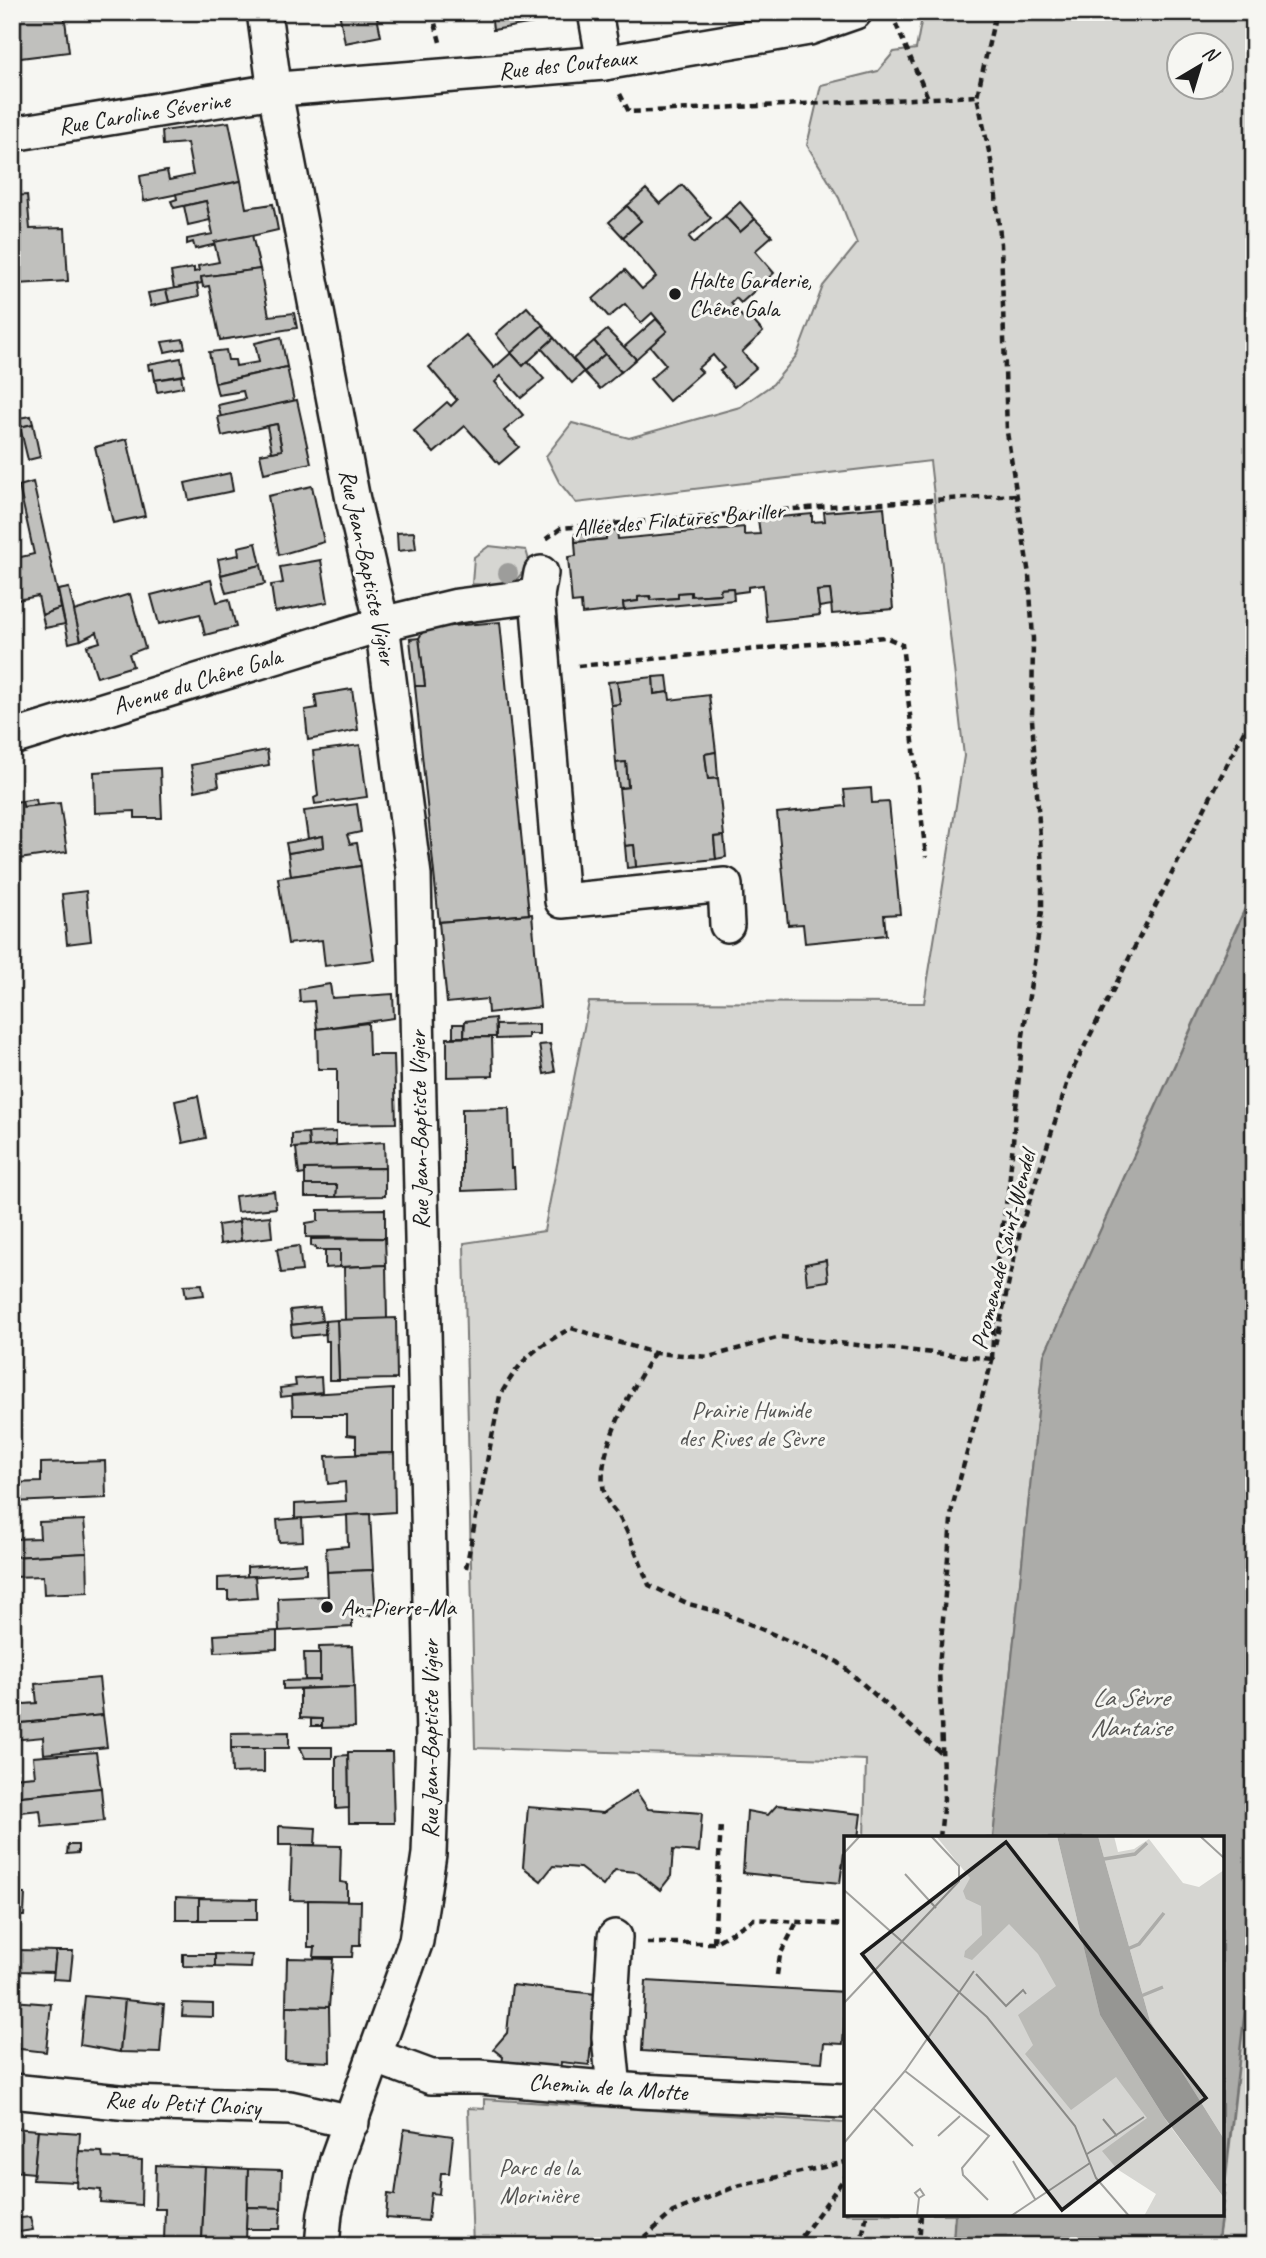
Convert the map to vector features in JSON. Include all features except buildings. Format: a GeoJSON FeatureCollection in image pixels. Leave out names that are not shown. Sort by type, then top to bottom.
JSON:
{"type":"FeatureCollection","features":[{"type":"Feature","properties":{"kind":"street","name":"Rue Jean-Baptiste Vigier"},"geometry":{"type":"LineString","coordinates":[[264,12],[275,92],[353,500],[382,624],[414,875],[433,1738],[424,1898],[416,1941],[377,2056],[337,2159],[328,2193],[322,2246]]}},
{"type":"Feature","properties":{"kind":"street"},"geometry":{"type":"LineString","coordinates":[[595,12],[604,63]]}},
{"type":"Feature","properties":{"kind":"street","name":"Rue des Couteaux"},"geometry":{"type":"LineString","coordinates":[[275,92],[604,63],[809,28],[855,12]]}},
{"type":"Feature","properties":{"kind":"street","name":"Rue Caroline Séverine"},"geometry":{"type":"LineString","coordinates":[[12,134],[275,92]]}},
{"type":"Feature","properties":{"kind":"street"},"geometry":{"type":"LineString","coordinates":[[382,624],[539,585],[542,670],[562,901],[724,885],[727,925]]}},
{"type":"Feature","properties":{"kind":"street","name":"Avenue du Chêne Gala"},"geometry":{"type":"LineString","coordinates":[[12,738],[382,624]]}},
{"type":"Feature","properties":{"kind":"street"},"geometry":{"type":"LineString","coordinates":[[614,2089],[608,2037],[615,1942]]}},
{"type":"Feature","properties":{"kind":"street","name":"Chemin de la Motte"},"geometry":{"type":"LineString","coordinates":[[377,2056],[430,2077],[480,2077],[614,2089],[844,2101]]}},
{"type":"Feature","properties":{"kind":"street","name":"Rue du Petit Choisy"},"geometry":{"type":"LineString","coordinates":[[12,2091],[129,2102],[290,2108],[352,2122]]}},
{"type":"Feature","properties":{"kind":"path"},"geometry":{"type":"LineString","coordinates":[[891,12],[928,98]]}},
{"type":"Feature","properties":{"kind":"path"},"geometry":{"type":"LineString","coordinates":[[991,12],[992,25]]}},
{"type":"Feature","properties":{"kind":"path"},"geometry":{"type":"LineString","coordinates":[[430,1591],[459,1586],[463,1577],[473,1545],[492,1427],[500,1396],[512,1374],[531,1351],[571,1328],[654,1353],[709,1357],[780,1337],[992,1359],[997,1260],[1009,1186],[1022,1042],[1042,911],[1042,867],[1032,719],[1033,639],[1029,575],[1007,432],[1001,244],[993,170],[977,96],[996,12]]}},
{"type":"Feature","properties":{"kind":"path"},"geometry":{"type":"LineString","coordinates":[[604,63],[629,112],[977,96]]}},
{"type":"Feature","properties":{"kind":"path","name":"Allée des Filatures Bariller"},"geometry":{"type":"LineString","coordinates":[[539,585],[540,548],[548,536],[561,528],[832,506],[1017,495]]}},
{"type":"Feature","properties":{"kind":"path"},"geometry":{"type":"LineString","coordinates":[[542,670],[885,637],[902,644],[926,857]]}},
{"type":"Feature","properties":{"kind":"path","name":"Promenade Saint-Wendel"},"geometry":{"type":"LineString","coordinates":[[940,1836],[943,1754],[939,1668],[952,1508],[992,1359],[1021,1227],[1070,1075],[1254,711]]}},
{"type":"Feature","properties":{"kind":"path"},"geometry":{"type":"LineString","coordinates":[[654,1353],[625,1400],[612,1433],[605,1469],[606,1497],[621,1520],[649,1585],[689,1604],[726,1614],[838,1662],[943,1754]]}},
{"type":"Feature","properties":{"kind":"path"},"geometry":{"type":"LineString","coordinates":[[714,1943],[721,1824]]}},
{"type":"Feature","properties":{"kind":"path"},"geometry":{"type":"LineString","coordinates":[[615,1942],[714,1943],[754,1919],[844,1925]]}},
{"type":"Feature","properties":{"kind":"path"},"geometry":{"type":"LineString","coordinates":[[777,1975],[780,1955],[797,1922]]}},
{"type":"Feature","properties":{"kind":"path"},"geometry":{"type":"LineString","coordinates":[[635,2246],[673,2212],[737,2186],[844,2162]]}},
{"type":"Feature","properties":{"kind":"path"},"geometry":{"type":"LineString","coordinates":[[795,2246],[844,2179]]}},
{"type":"Feature","properties":{"kind":"path"},"geometry":{"type":"LineString","coordinates":[[860,2246],[867,2216]]}},
{"type":"Feature","properties":{"kind":"path"},"geometry":{"type":"LineString","coordinates":[[919,2246],[921,2216]]}},
{"type":"Feature","properties":{"kind":"green space","name":"Prairie Humide des Rives de Sèvre"},"geometry":{"type":"Polygon","coordinates":[[[923,12],[1254,12],[1254,888],[1044,1355],[993,1836],[864,1836],[866,1760],[475,1748],[464,1243],[544,1231],[589,1002],[924,1003],[964,756],[930,461],[576,503],[559,482],[546,456],[572,423],[629,438],[740,407],[773,384],[797,355],[823,286],[857,244],[839,198],[807,145],[821,85],[878,71],[894,52],[916,49],[923,12]]]}},
{"type":"Feature","properties":{"kind":"green space"},"geometry":{"type":"Polygon","coordinates":[[[489,546],[526,550],[530,564],[511,586],[472,584],[474,557],[489,546]]]}},
{"type":"Feature","properties":{"kind":"green space"},"geometry":{"type":"Polygon","coordinates":[[[1254,1931],[1254,2246],[1217,2246],[1222,2216],[1224,2216],[1254,1931]]]}},
{"type":"Feature","properties":{"kind":"green space","name":"Parc de la Morinière"},"geometry":{"type":"Polygon","coordinates":[[[484,2099],[844,2123],[844,2216],[958,2216],[954,2223],[953,2246],[473,2246],[468,2108],[484,2109],[484,2099]]]}},
{"type":"Feature","properties":{"kind":"water","name":"La Sèvre Nantaise"},"geometry":{"type":"Polygon","coordinates":[[[1254,890],[1254,1931],[1224,2187],[1224,1836],[993,1836],[1044,1355],[1254,890]]]}},
{"type":"Feature","properties":{"kind":"water"},"geometry":{"type":"Polygon","coordinates":[[[955,2216],[1221,2216],[1217,2246],[953,2246],[955,2216]]]}},
{"type":"Feature","properties":{"kind":"place","name":"Halte Garderie, Chêne Gala"},"geometry":{"type":"Point","coordinates":[675,294]}},
{"type":"Feature","properties":{"kind":"place","name":"An-Pierre-Ma"},"geometry":{"type":"Point","coordinates":[327,1607]}}]}
